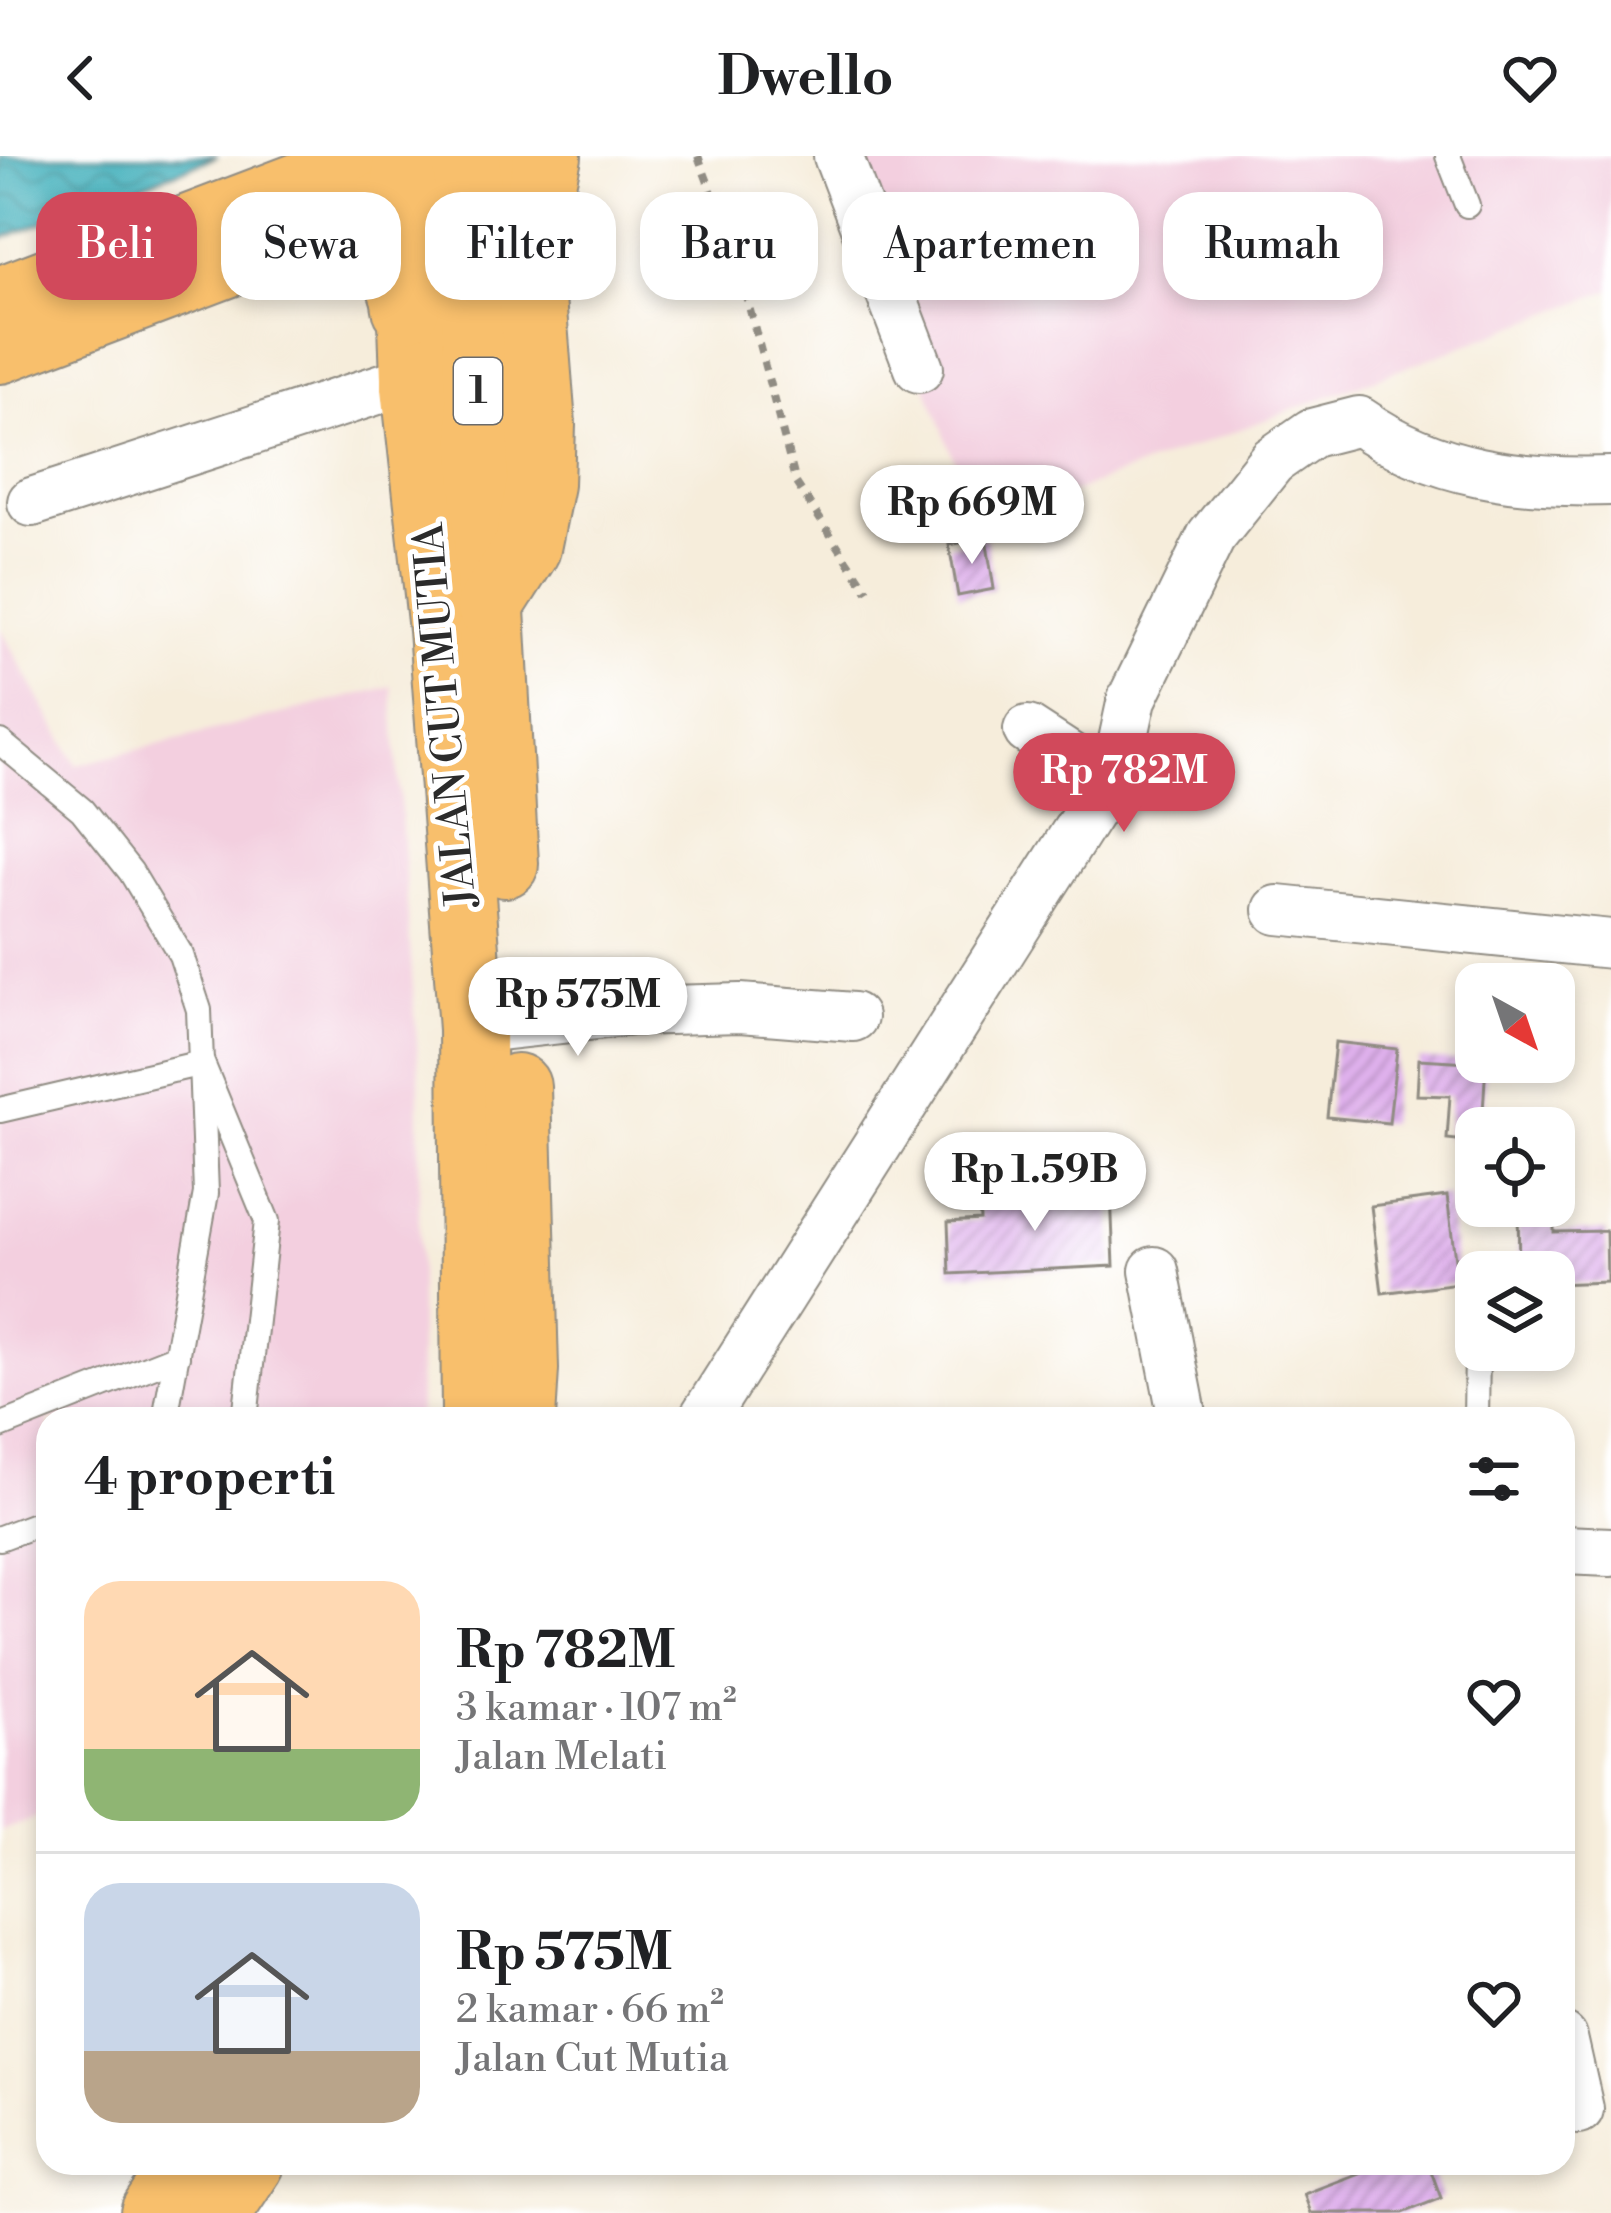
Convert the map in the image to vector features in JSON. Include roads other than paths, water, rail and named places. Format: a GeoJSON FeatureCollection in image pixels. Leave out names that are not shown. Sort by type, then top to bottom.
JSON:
{"type":"FeatureCollection","features":[{"type":"Feature","properties":{"kind":"main road"},"geometry":{"type":"LineString","coordinates":[[489,608],[526,548],[540,484],[542,425],[529,260],[548,156]]}},
{"type":"Feature","properties":{"kind":"main road"},"geometry":{"type":"LineString","coordinates":[[393,192],[439,166]]}},
{"type":"Feature","properties":{"kind":"main road"},"geometry":{"type":"LineString","coordinates":[[0,300],[439,166]]}},
{"type":"Feature","properties":{"kind":"main road","name":"JALAN CUT MUTIA"},"geometry":{"type":"LineString","coordinates":[[439,166],[489,608],[493,1026],[476,1407]]}},
{"type":"Feature","properties":{"kind":"main road","name":"JALAN CUT MUTIA"},"geometry":{"type":"LineString","coordinates":[[439,166],[414,377],[493,1026],[525,1369],[523,1407]]}},
{"type":"Feature","properties":{"kind":"main road"},"geometry":{"type":"LineString","coordinates":[[0,350],[221,266]]}},
{"type":"Feature","properties":{"kind":"main road"},"geometry":{"type":"LineString","coordinates":[[401,284],[414,377]]}},
{"type":"Feature","properties":{"kind":"main road"},"geometry":{"type":"LineString","coordinates":[[154,2213],[180,2175]]}},
{"type":"Feature","properties":{"kind":"main road"},"geometry":{"type":"LineString","coordinates":[[218,2213],[243,2175]]}},
{"type":"Feature","properties":{"kind":"street"},"geometry":{"type":"LineString","coordinates":[[838,156],[919,368]]}},
{"type":"Feature","properties":{"kind":"street"},"geometry":{"type":"LineString","coordinates":[[32,502],[414,377]]}},
{"type":"Feature","properties":{"kind":"street"},"geometry":{"type":"LineString","coordinates":[[712,1407],[1108,782],[1132,699],[1211,537],[1272,461],[1312,433],[1360,421],[1394,445],[1465,469],[1547,483],[1611,481]]}},
{"type":"Feature","properties":{"kind":"street"},"geometry":{"type":"LineString","coordinates":[[1028,730],[1108,782]]}},
{"type":"Feature","properties":{"kind":"street"},"geometry":{"type":"LineString","coordinates":[[1279,910],[1611,944]]}},
{"type":"Feature","properties":{"kind":"street"},"geometry":{"type":"LineString","coordinates":[[493,1026],[633,1012],[740,1008],[853,1017]]}},
{"type":"Feature","properties":{"kind":"street"},"geometry":{"type":"LineString","coordinates":[[1154,1271],[1181,1407]]}},
{"type":"Feature","properties":{"kind":"street"},"geometry":{"type":"LineString","coordinates":[[1575,1550],[1611,1552]]}},
{"type":"Feature","properties":{"kind":"street"},"geometry":{"type":"LineString","coordinates":[[1575,2079],[1584,2109]]}},
{"type":"Feature","properties":{"kind":"lane"},"geometry":{"type":"LineString","coordinates":[[1448,156],[1467,205]]}},
{"type":"Feature","properties":{"kind":"lane"},"geometry":{"type":"LineString","coordinates":[[0,742],[82,811],[131,872],[181,956],[199,1010],[206,1193],[167,1407]]}},
{"type":"Feature","properties":{"kind":"lane"},"geometry":{"type":"LineString","coordinates":[[0,1110],[202,1063]]}},
{"type":"Feature","properties":{"kind":"lane"},"geometry":{"type":"LineString","coordinates":[[202,1063],[267,1220],[246,1407]]}},
{"type":"Feature","properties":{"kind":"lane"},"geometry":{"type":"LineString","coordinates":[[48,1407],[177,1356]]}},
{"type":"Feature","properties":{"kind":"lane"},"geometry":{"type":"LineString","coordinates":[[1476,1407],[1477,1371]]}},
{"type":"Feature","properties":{"kind":"lane"},"geometry":{"type":"LineString","coordinates":[[0,1426],[36,1412]]}},
{"type":"Feature","properties":{"kind":"lane"},"geometry":{"type":"LineString","coordinates":[[0,1538],[36,1524]]}},
{"type":"Feature","properties":{"kind":"water"},"geometry":{"type":"Polygon","coordinates":[[[0,156],[218,156],[123,192],[36,192],[36,225],[0,239],[0,156]]]}}]}
